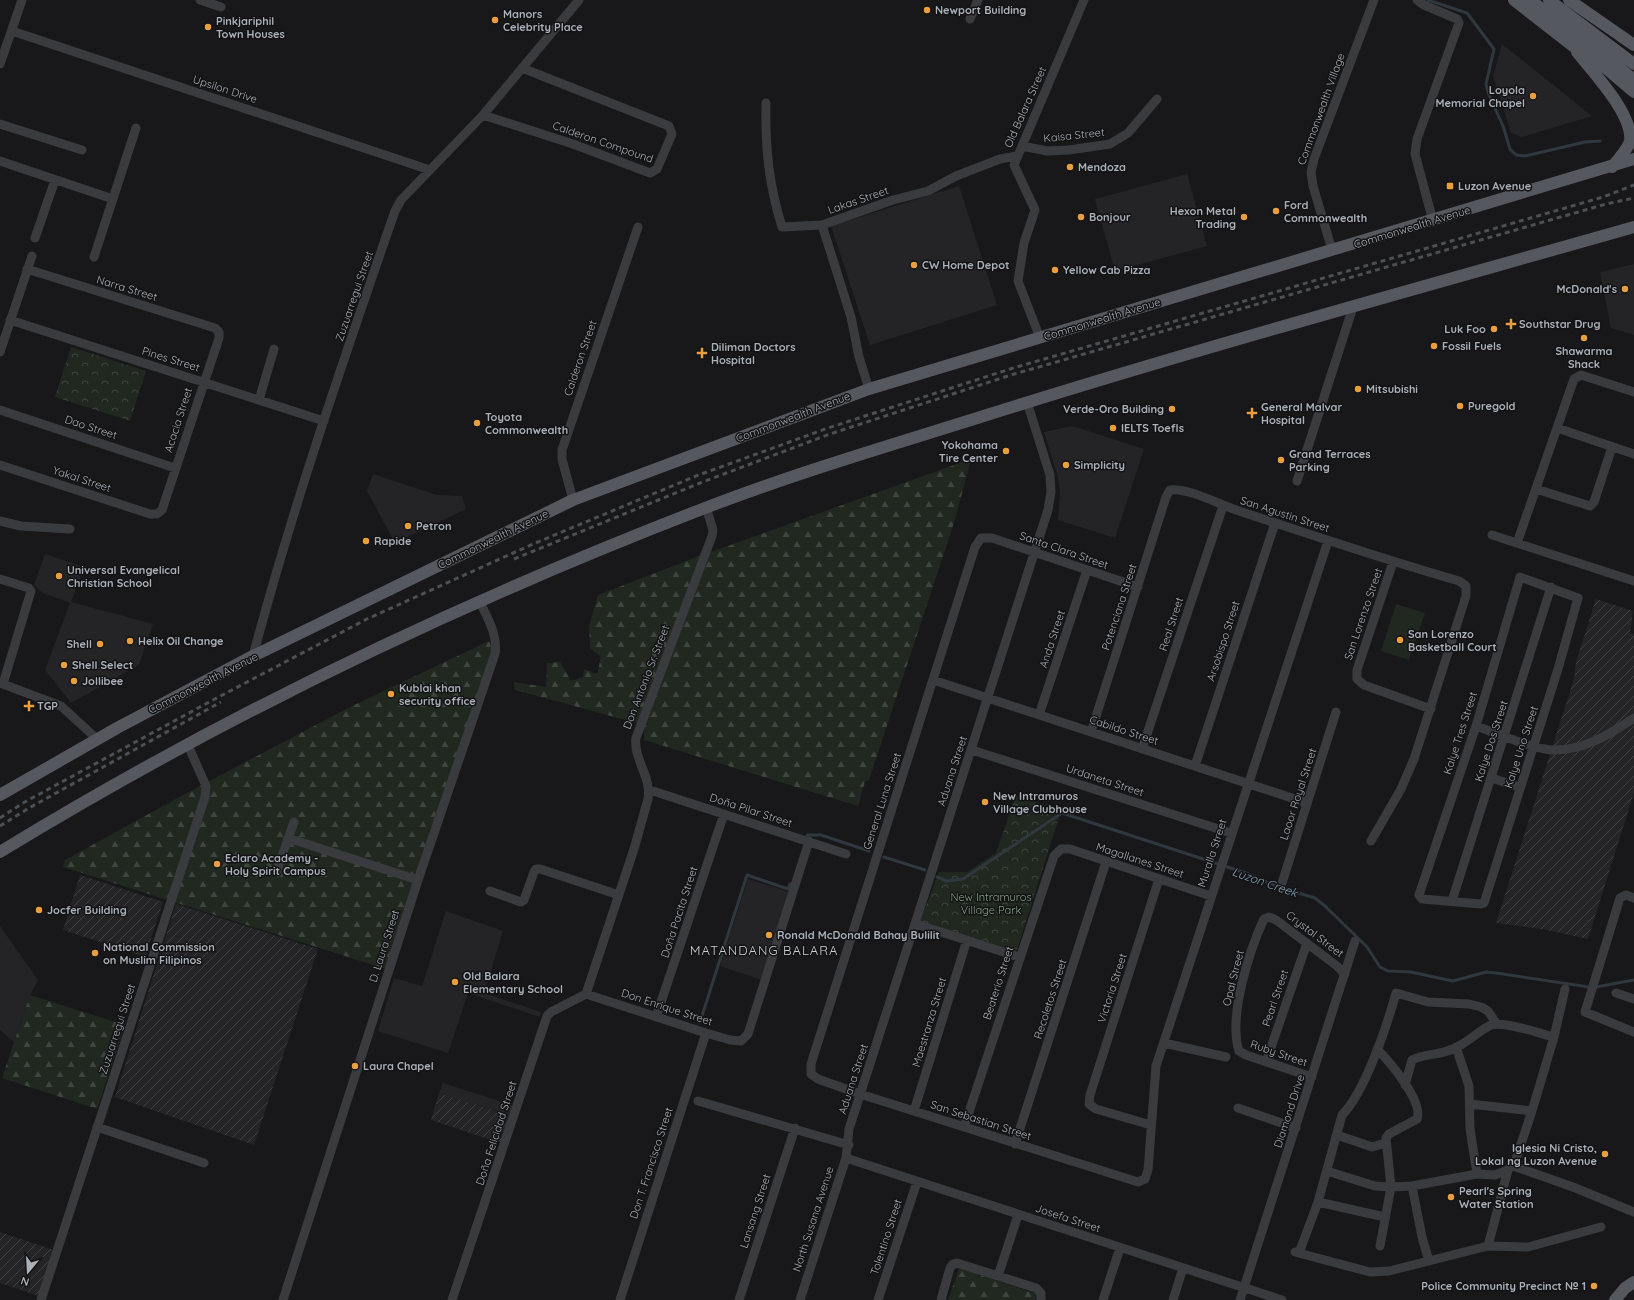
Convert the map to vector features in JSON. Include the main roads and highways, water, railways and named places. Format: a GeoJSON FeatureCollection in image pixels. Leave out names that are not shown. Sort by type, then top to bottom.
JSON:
{"type":"FeatureCollection","features":[{"type":"Feature","properties":{"kind":"main road"},"geometry":{"type":"LineString","coordinates":[[1514,0],[1573,46],[1594,58],[1634,92]]}},
{"type":"Feature","properties":{"kind":"main road"},"geometry":{"type":"LineString","coordinates":[[1530,0],[1565,19],[1634,64]]}},
{"type":"Feature","properties":{"kind":"main road"},"geometry":{"type":"LineString","coordinates":[[1549,0],[1565,19],[1634,80]]}},
{"type":"Feature","properties":{"kind":"main road"},"geometry":{"type":"LineString","coordinates":[[1569,0],[1581,5],[1634,46]]}},
{"type":"Feature","properties":{"kind":"main road"},"geometry":{"type":"LineString","coordinates":[[1573,46],[1615,98],[1630,123],[1630,141],[1612,167]]}},
{"type":"Feature","properties":{"kind":"main road","name":"Commonwealth Avenue"},"geometry":{"type":"LineString","coordinates":[[0,795],[97,739],[253,656],[573,500],[869,389],[1433,221],[1634,159]]}},
{"type":"Feature","properties":{"kind":"main road"},"geometry":{"type":"LineString","coordinates":[[0,852],[63,813],[187,744],[358,656],[480,602],[706,507],[837,462],[1027,402],[1634,227]]}},
{"type":"Feature","properties":{"kind":"main road"},"geometry":{"type":"LineString","coordinates":[[1615,1300],[1625,1288],[1634,1282]]}},
{"type":"Feature","properties":{"kind":"waterway"},"geometry":{"type":"LineString","coordinates":[[1428,0],[1467,13],[1494,49],[1486,84],[1489,95],[1503,126],[1510,149],[1516,155],[1525,156],[1585,142],[1600,141]]}},
{"type":"Feature","properties":{"kind":"waterway","name":"Luzon Creek"},"geometry":{"type":"LineString","coordinates":[[937,877],[947,881],[963,879],[1062,813],[1246,873],[1276,886],[1315,898],[1367,947],[1380,967],[1388,971],[1411,972],[1453,981],[1486,972],[1589,987]]}},
{"type":"Feature","properties":{"kind":"waterway","name":"Luzon Creek"},"geometry":{"type":"LineString","coordinates":[[807,835],[821,835],[869,851]]}},
{"type":"Feature","properties":{"kind":"waterway","name":"Luzon Creek"},"geometry":{"type":"LineString","coordinates":[[884,857],[925,870]]}},
{"type":"Feature","properties":{"kind":"waterway","name":"Luzon Creek"},"geometry":{"type":"LineString","coordinates":[[700,1022],[747,875],[788,889],[790,884]]}},
{"type":"Feature","properties":{"kind":"waterway","name":"Luzon Creek"},"geometry":{"type":"LineString","coordinates":[[1596,987],[1634,980]]}},
{"type":"Feature","properties":{"kind":"railway"},"geometry":{"type":"LineString","coordinates":[[0,818],[23,803],[211,701],[367,619],[533,544],[696,476],[828,428],[1010,369],[1603,197],[1634,185]]}},
{"type":"Feature","properties":{"kind":"railway"},"geometry":{"type":"LineString","coordinates":[[514,559],[700,483],[830,434],[1011,375],[1606,204],[1634,198]]}},
{"type":"Feature","properties":{"kind":"railway"},"geometry":{"type":"LineString","coordinates":[[0,826],[29,808],[221,702]]}},
{"type":"Feature","properties":{"kind":"place","name":"Newport Building"},"geometry":{"type":"Point","coordinates":[927,10]}},
{"type":"Feature","properties":{"kind":"place","name":"Manors Celebrity Place"},"geometry":{"type":"Point","coordinates":[495,20]}},
{"type":"Feature","properties":{"kind":"place","name":"Pinkjariphil Town Houses"},"geometry":{"type":"Point","coordinates":[208,27]}},
{"type":"Feature","properties":{"kind":"place","name":"Loyola Memorial Chapel"},"geometry":{"type":"Point","coordinates":[1533,96]}},
{"type":"Feature","properties":{"kind":"place","name":"Mendoza"},"geometry":{"type":"Point","coordinates":[1070,167]}},
{"type":"Feature","properties":{"kind":"place","name":"Luzon Avenue"},"geometry":{"type":"Point","coordinates":[1450,186]}},
{"type":"Feature","properties":{"kind":"place","name":"Ford Commonwealth"},"geometry":{"type":"Point","coordinates":[1276,211]}},
{"type":"Feature","properties":{"kind":"place","name":"Bonjour"},"geometry":{"type":"Point","coordinates":[1081,217]}},
{"type":"Feature","properties":{"kind":"place","name":"Hexon Metal Trading"},"geometry":{"type":"Point","coordinates":[1244,217]}},
{"type":"Feature","properties":{"kind":"place","name":"CW Home Depot"},"geometry":{"type":"Point","coordinates":[914,265]}},
{"type":"Feature","properties":{"kind":"place","name":"Yellow Cab Pizza"},"geometry":{"type":"Point","coordinates":[1055,270]}},
{"type":"Feature","properties":{"kind":"place","name":"McDonald's"},"geometry":{"type":"Point","coordinates":[1625,289]}},
{"type":"Feature","properties":{"kind":"place","name":"Southstar Drug"},"geometry":{"type":"Point","coordinates":[1511,324]}},
{"type":"Feature","properties":{"kind":"place","name":"Luk Foo"},"geometry":{"type":"Point","coordinates":[1494,329]}},
{"type":"Feature","properties":{"kind":"place","name":"Shawarma Shack"},"geometry":{"type":"Point","coordinates":[1584,338]}},
{"type":"Feature","properties":{"kind":"place","name":"Fossil Fuels"},"geometry":{"type":"Point","coordinates":[1434,346]}},
{"type":"Feature","properties":{"kind":"place","name":"Diliman Doctors Hospital"},"geometry":{"type":"Point","coordinates":[702,353]}},
{"type":"Feature","properties":{"kind":"place","name":"Mitsubishi"},"geometry":{"type":"Point","coordinates":[1358,389]}},
{"type":"Feature","properties":{"kind":"place","name":"Puregold"},"geometry":{"type":"Point","coordinates":[1460,406]}},
{"type":"Feature","properties":{"kind":"place","name":"Verde-Oro Building"},"geometry":{"type":"Point","coordinates":[1172,409]}},
{"type":"Feature","properties":{"kind":"place","name":"General Malvar Hospital"},"geometry":{"type":"Point","coordinates":[1252,413]}},
{"type":"Feature","properties":{"kind":"place","name":"Toyota Commonwealth"},"geometry":{"type":"Point","coordinates":[477,423]}},
{"type":"Feature","properties":{"kind":"place","name":"IELTS Toefls"},"geometry":{"type":"Point","coordinates":[1113,428]}},
{"type":"Feature","properties":{"kind":"place","name":"Yokohama Tire Center"},"geometry":{"type":"Point","coordinates":[1006,451]}},
{"type":"Feature","properties":{"kind":"place","name":"Grand Terraces Parking"},"geometry":{"type":"Point","coordinates":[1281,460]}},
{"type":"Feature","properties":{"kind":"place","name":"Simplicity"},"geometry":{"type":"Point","coordinates":[1066,465]}},
{"type":"Feature","properties":{"kind":"place","name":"Petron"},"geometry":{"type":"Point","coordinates":[408,526]}},
{"type":"Feature","properties":{"kind":"place","name":"Rapide"},"geometry":{"type":"Point","coordinates":[366,541]}},
{"type":"Feature","properties":{"kind":"place","name":"Universal Evangelical Christian School"},"geometry":{"type":"Point","coordinates":[59,576]}},
{"type":"Feature","properties":{"kind":"place","name":"San Lorenzo Basketball Court"},"geometry":{"type":"Point","coordinates":[1400,640]}},
{"type":"Feature","properties":{"kind":"place","name":"Helix Oil Change"},"geometry":{"type":"Point","coordinates":[130,641]}},
{"type":"Feature","properties":{"kind":"place","name":"Shell"},"geometry":{"type":"Point","coordinates":[100,644]}},
{"type":"Feature","properties":{"kind":"place","name":"Shell Select"},"geometry":{"type":"Point","coordinates":[64,665]}},
{"type":"Feature","properties":{"kind":"place","name":"Jollibee"},"geometry":{"type":"Point","coordinates":[74,681]}},
{"type":"Feature","properties":{"kind":"place","name":"Kublai khan security office"},"geometry":{"type":"Point","coordinates":[391,694]}},
{"type":"Feature","properties":{"kind":"place","name":"TGP"},"geometry":{"type":"Point","coordinates":[29,706]}},
{"type":"Feature","properties":{"kind":"place","name":"New Intramuros Village Clubhouse"},"geometry":{"type":"Point","coordinates":[985,802]}},
{"type":"Feature","properties":{"kind":"place","name":"Eclaro Academy - Holy Spirit Campus"},"geometry":{"type":"Point","coordinates":[217,864]}},
{"type":"Feature","properties":{"kind":"place","name":"Jocfer Building"},"geometry":{"type":"Point","coordinates":[39,910]}},
{"type":"Feature","properties":{"kind":"place","name":"Ronald McDonald Bahay Bulilit"},"geometry":{"type":"Point","coordinates":[769,935]}},
{"type":"Feature","properties":{"kind":"place","name":"National Commission on Muslim Filipinos"},"geometry":{"type":"Point","coordinates":[95,953]}},
{"type":"Feature","properties":{"kind":"place","name":"Old Balara Elementary School"},"geometry":{"type":"Point","coordinates":[455,982]}},
{"type":"Feature","properties":{"kind":"place","name":"Laura Chapel"},"geometry":{"type":"Point","coordinates":[355,1066]}},
{"type":"Feature","properties":{"kind":"place","name":"Iglesia Ni Cristo, Lokal ng Luzon Avenue"},"geometry":{"type":"Point","coordinates":[1605,1154]}},
{"type":"Feature","properties":{"kind":"place","name":"Pearl's Spring Water Station"},"geometry":{"type":"Point","coordinates":[1451,1197]}},
{"type":"Feature","properties":{"kind":"place","name":"Police Community Precinct № 1"},"geometry":{"type":"Point","coordinates":[1594,1286]}},
{"type":"Feature","properties":{"kind":"district","name":"MATANDANG BALARA"},"geometry":{"type":"Point","coordinates":[764,950]}},
{"type":"Feature","properties":{"kind":"park label","name":"New Intramuros Village Park"},"geometry":{"type":"Point","coordinates":[991,903]}}]}
